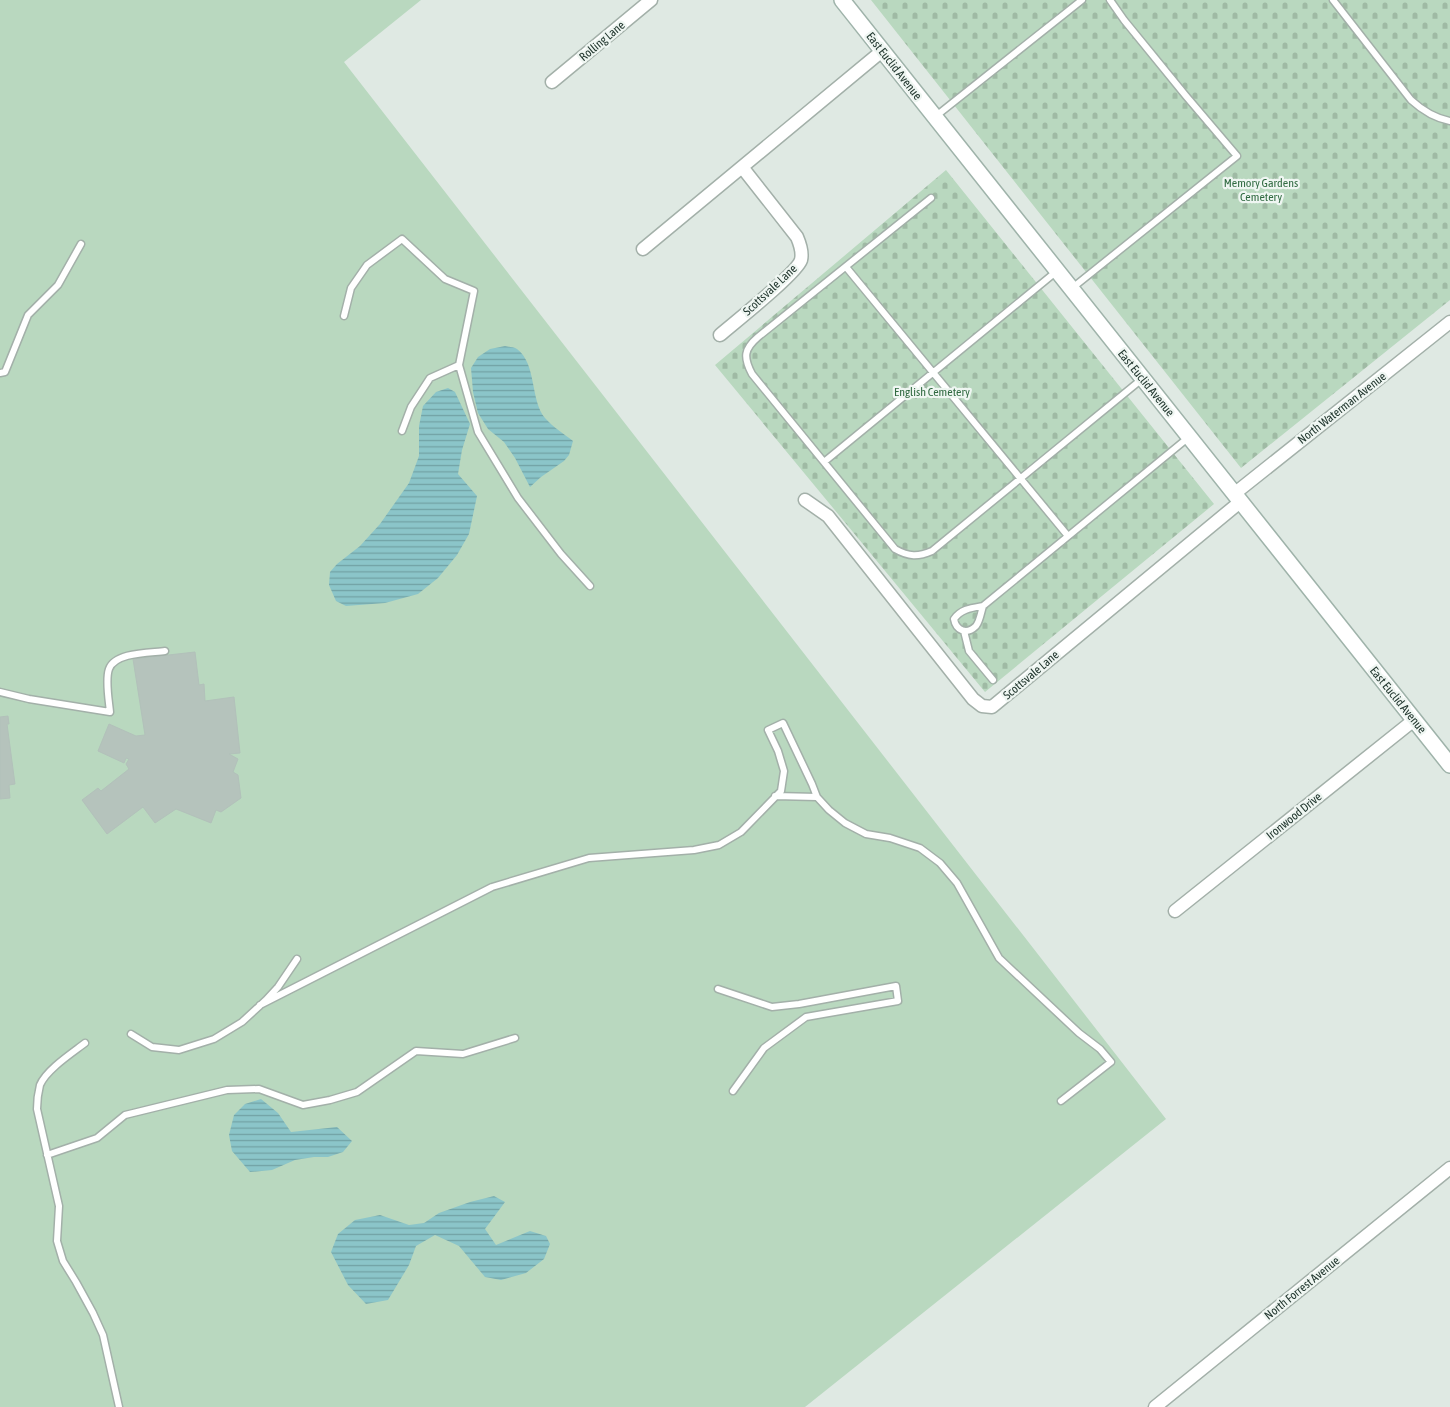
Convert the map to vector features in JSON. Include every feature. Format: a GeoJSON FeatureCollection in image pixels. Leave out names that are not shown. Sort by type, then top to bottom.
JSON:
{"type":"FeatureCollection","features":[{"type":"Feature","properties":{"kind":"main road","name":"East Euclid Avenue"},"geometry":{"type":"LineString","coordinates":[[842,0],[1450,765]]}},
{"type":"Feature","properties":{"kind":"street","name":"Rolling Lane"},"geometry":{"type":"LineString","coordinates":[[552,82],[651,0]]}},
{"type":"Feature","properties":{"kind":"street"},"geometry":{"type":"LineString","coordinates":[[643,250],[882,50]]}},
{"type":"Feature","properties":{"kind":"street","name":"Scottsvale Lane"},"geometry":{"type":"LineString","coordinates":[[720,335],[791,274],[801,260],[801,247],[797,237],[742,167]]}},
{"type":"Feature","properties":{"kind":"street","name":"North Waterman Avenue"},"geometry":{"type":"LineString","coordinates":[[1237,498],[1450,322]]}},
{"type":"Feature","properties":{"kind":"street","name":"Scottsvale Lane"},"geometry":{"type":"LineString","coordinates":[[805,500],[828,516],[973,698],[982,706],[992,707],[1237,498]]}},
{"type":"Feature","properties":{"kind":"street","name":"Ironwood Drive"},"geometry":{"type":"LineString","coordinates":[[1175,911],[1414,720]]}},
{"type":"Feature","properties":{"kind":"street","name":"North Forrest Avenue"},"geometry":{"type":"LineString","coordinates":[[1155,1407],[1450,1168]]}},
{"type":"Feature","properties":{"kind":"lane"},"geometry":{"type":"LineString","coordinates":[[935,117],[1082,0]]}},
{"type":"Feature","properties":{"kind":"lane"},"geometry":{"type":"LineString","coordinates":[[1071,289],[1237,156],[1124,20],[1110,0]]}},
{"type":"Feature","properties":{"kind":"lane"},"geometry":{"type":"LineString","coordinates":[[1333,0],[1411,100],[1421,109],[1432,115],[1450,121]]}},
{"type":"Feature","properties":{"kind":"lane"},"geometry":{"type":"LineString","coordinates":[[930,198],[751,344],[747,350],[746,357],[747,365],[752,374],[895,549],[917,556],[932,551],[1142,379]]}},
{"type":"Feature","properties":{"kind":"lane"},"geometry":{"type":"LineString","coordinates":[[344,316],[351,288],[367,264],[402,239],[445,279],[474,292],[459,366],[478,432],[518,498],[561,554],[590,586]]}},
{"type":"Feature","properties":{"kind":"lane"},"geometry":{"type":"LineString","coordinates":[[0,373],[5,372],[28,315],[58,285],[81,244]]}},
{"type":"Feature","properties":{"kind":"lane"},"geometry":{"type":"LineString","coordinates":[[846,267],[1068,536]]}},
{"type":"Feature","properties":{"kind":"lane"},"geometry":{"type":"LineString","coordinates":[[824,462],[1057,271]]}},
{"type":"Feature","properties":{"kind":"lane"},"geometry":{"type":"LineString","coordinates":[[402,431],[411,407],[430,378],[459,366]]}},
{"type":"Feature","properties":{"kind":"lane"},"geometry":{"type":"LineString","coordinates":[[983,606],[977,625],[964,631],[959,630],[955,626],[954,620],[958,614],[966,609],[983,606],[1189,437]]}},
{"type":"Feature","properties":{"kind":"lane"},"geometry":{"type":"LineString","coordinates":[[964,631],[970,650],[993,680]]}},
{"type":"Feature","properties":{"kind":"lane"},"geometry":{"type":"LineString","coordinates":[[0,692],[29,699],[110,712],[108,670],[112,664],[121,657],[165,650]]}},
{"type":"Feature","properties":{"kind":"lane"},"geometry":{"type":"LineString","coordinates":[[260,1006],[492,887],[589,858],[694,850],[719,845],[741,832],[781,791],[784,771],[778,751],[768,730],[783,723],[817,797],[828,810],[866,834],[890,838],[920,848],[940,863],[957,883],[999,958],[1111,1062],[1061,1101]]}},
{"type":"Feature","properties":{"kind":"lane"},"geometry":{"type":"LineString","coordinates":[[775,796],[817,797]]}},
{"type":"Feature","properties":{"kind":"lane"},"geometry":{"type":"LineString","coordinates":[[131,1034],[152,1048],[179,1050],[214,1039],[242,1022],[260,1006],[278,987],[297,959]]}},
{"type":"Feature","properties":{"kind":"lane"},"geometry":{"type":"LineString","coordinates":[[718,989],[772,1007],[799,1004],[896,986],[898,1001],[806,1016],[764,1048],[733,1091]]}},
{"type":"Feature","properties":{"kind":"lane"},"geometry":{"type":"LineString","coordinates":[[47,1155],[98,1138],[125,1115],[227,1090],[259,1089],[303,1105],[312,1104],[357,1092],[416,1051],[463,1054],[516,1038]]}},
{"type":"Feature","properties":{"kind":"lane"},"geometry":{"type":"LineString","coordinates":[[85,1043],[49,1072],[41,1083],[37,1109],[59,1206],[57,1241],[63,1261],[93,1313],[103,1335],[119,1407]]}},
{"type":"Feature","properties":{"kind":"green space"},"geometry":{"type":"Polygon","coordinates":[[[0,0],[421,0],[344,62],[1166,1119],[805,1407],[0,1407],[0,0]]]}},
{"type":"Feature","properties":{"kind":"green space","name":"Memory Gardens Cemetery"},"geometry":{"type":"Polygon","coordinates":[[[871,0],[1450,0],[1450,300],[1241,468],[871,0]]]}},
{"type":"Feature","properties":{"kind":"green space","name":"English Cemetery"},"geometry":{"type":"Polygon","coordinates":[[[946,170],[1214,504],[985,692],[715,365],[946,170]]]}},
{"type":"Feature","properties":{"kind":"water"},"geometry":{"type":"Polygon","coordinates":[[[505,346],[516,348],[528,364],[537,402],[545,418],[573,441],[569,455],[564,461],[530,487],[515,458],[504,442],[488,429],[478,413],[473,392],[471,368],[478,357],[490,349],[505,346]]]}},
{"type":"Feature","properties":{"kind":"water"},"geometry":{"type":"Polygon","coordinates":[[[448,388],[455,392],[470,424],[462,450],[458,474],[477,496],[469,534],[457,555],[438,578],[418,594],[385,603],[346,606],[336,601],[329,585],[330,572],[360,546],[380,524],[409,483],[419,456],[419,426],[423,406],[436,392],[448,388]]]}},
{"type":"Feature","properties":{"kind":"water"},"geometry":{"type":"Polygon","coordinates":[[[261,1099],[278,1113],[291,1132],[337,1127],[352,1141],[343,1152],[328,1157],[295,1160],[272,1170],[250,1172],[232,1151],[229,1135],[234,1115],[245,1104],[261,1099]]]}},
{"type":"Feature","properties":{"kind":"water"},"geometry":{"type":"Polygon","coordinates":[[[494,1196],[505,1202],[485,1229],[496,1245],[530,1231],[546,1236],[550,1244],[544,1259],[526,1273],[501,1280],[485,1277],[459,1246],[435,1235],[416,1246],[409,1265],[388,1300],[366,1304],[348,1285],[331,1252],[338,1234],[355,1220],[380,1215],[409,1225],[424,1223],[439,1213],[494,1196]]]}},
{"type":"Feature","properties":{"kind":"building"},"geometry":{"type":"Polygon","coordinates":[[[195,652],[199,685],[204,684],[205,701],[234,697],[240,753],[229,754],[238,759],[233,772],[238,775],[241,798],[221,812],[216,810],[211,823],[176,809],[155,823],[143,807],[107,834],[82,800],[98,788],[101,791],[129,769],[126,764],[129,759],[126,758],[124,763],[98,751],[109,724],[136,736],[145,735],[133,659],[195,652]]]}},
{"type":"Feature","properties":{"kind":"building"},"geometry":{"type":"Polygon","coordinates":[[[8,716],[9,724],[7,724],[15,784],[9,785],[10,798],[0,799],[0,717],[8,716]]]}}]}
